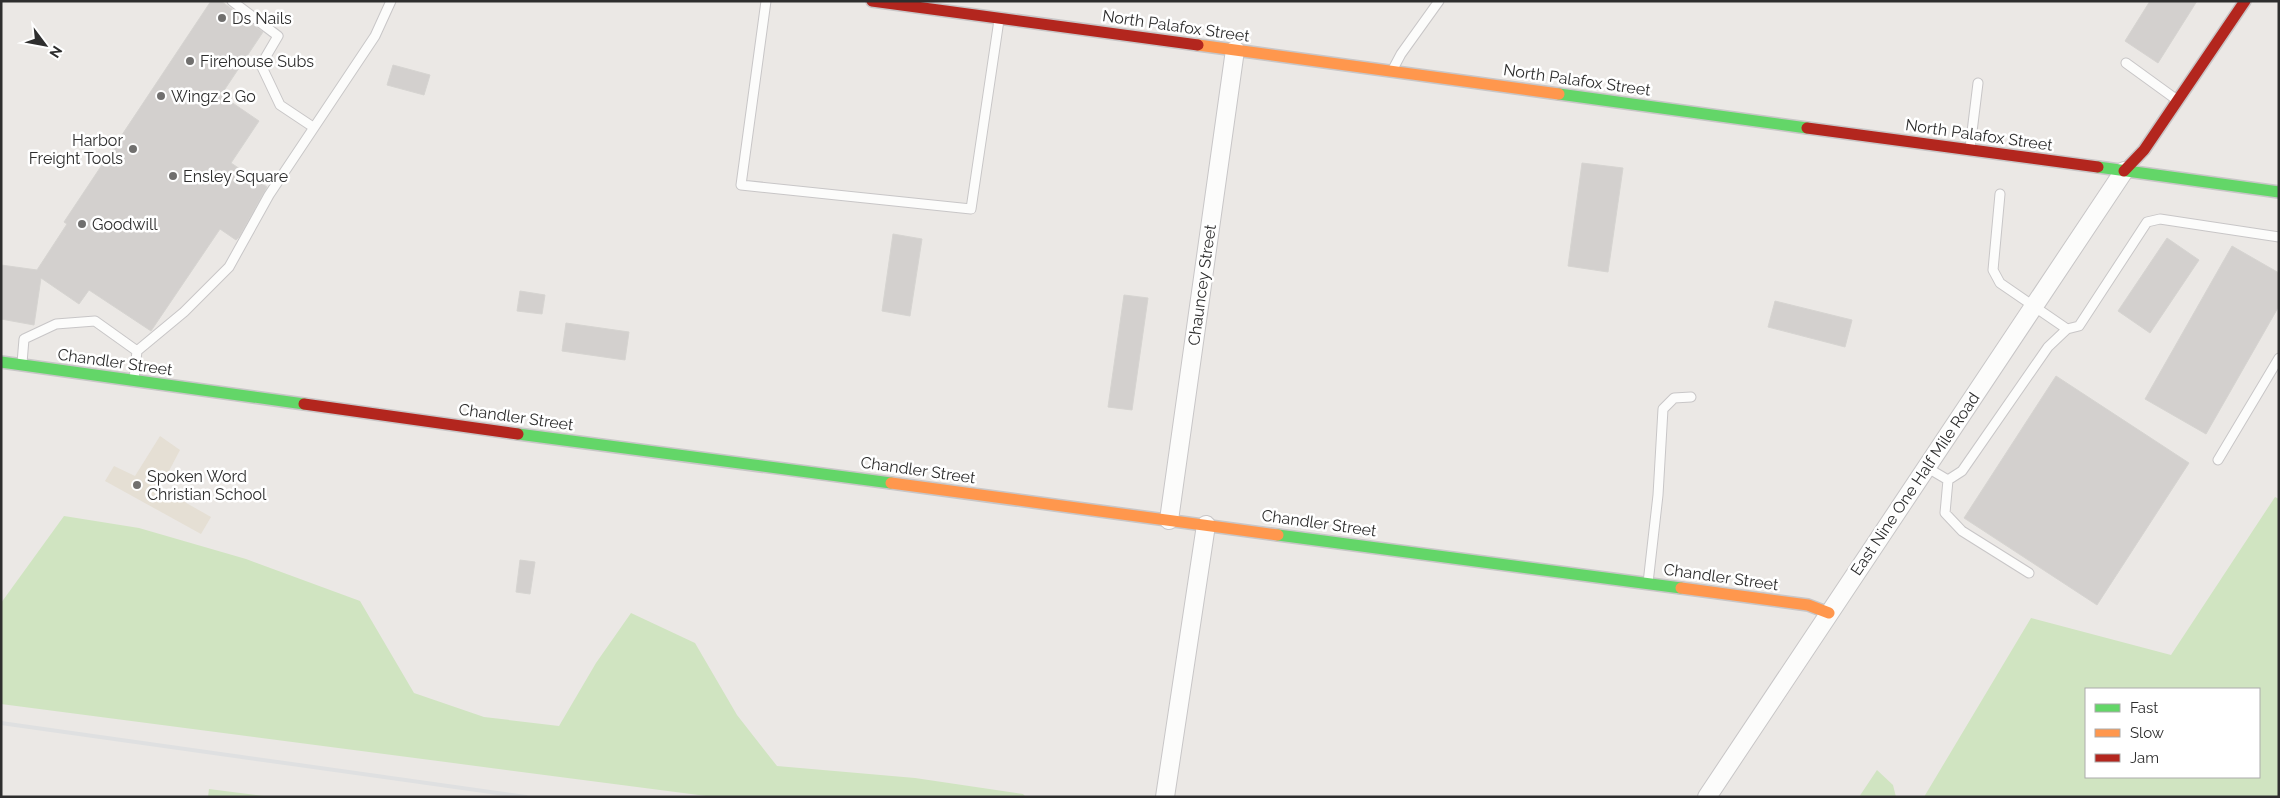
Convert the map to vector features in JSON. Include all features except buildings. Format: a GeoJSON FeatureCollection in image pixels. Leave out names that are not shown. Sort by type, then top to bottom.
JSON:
{"type":"FeatureCollection","features":[{"type":"Feature","properties":{"kind":"street","name":"North Palafox Street"},"geometry":{"type":"LineString","coordinates":[[872,1],[2279,192]]}},
{"type":"Feature","properties":{"kind":"street"},"geometry":{"type":"LineString","coordinates":[[2124,172],[2144,150],[2246,1]]}},
{"type":"Feature","properties":{"kind":"street","name":"Chauncey Street"},"geometry":{"type":"LineString","coordinates":[[1169,520],[1235,50]]}},
{"type":"Feature","properties":{"kind":"street","name":"East Nine One Half Mile Road"},"geometry":{"type":"LineString","coordinates":[[1707,797],[2032,306],[2124,172]]}},
{"type":"Feature","properties":{"kind":"street","name":"Chandler Street"},"geometry":{"type":"LineString","coordinates":[[1,362],[134,382],[1808,604],[1829,613]]}},
{"type":"Feature","properties":{"kind":"street"},"geometry":{"type":"LineString","coordinates":[[1165,797],[1206,524]]}},
{"type":"Feature","properties":{"kind":"lane"},"geometry":{"type":"LineString","coordinates":[[232,1],[278,36],[261,65],[280,105],[313,128]]}},
{"type":"Feature","properties":{"kind":"lane"},"geometry":{"type":"LineString","coordinates":[[134,382],[137,351],[184,312],[229,267],[269,195],[375,36],[391,1]]}},
{"type":"Feature","properties":{"kind":"lane"},"geometry":{"type":"LineString","coordinates":[[766,1],[741,185],[971,209],[999,18]]}},
{"type":"Feature","properties":{"kind":"lane"},"geometry":{"type":"LineString","coordinates":[[967,14],[971,1]]}},
{"type":"Feature","properties":{"kind":"lane"},"geometry":{"type":"LineString","coordinates":[[1393,72],[1394,64],[1439,1]]}},
{"type":"Feature","properties":{"kind":"lane"},"geometry":{"type":"LineString","coordinates":[[2126,64],[2178,101]]}},
{"type":"Feature","properties":{"kind":"lane"},"geometry":{"type":"LineString","coordinates":[[1970,150],[1978,83]]}},
{"type":"Feature","properties":{"kind":"lane"},"geometry":{"type":"LineString","coordinates":[[2000,194],[1993,270],[2000,282],[2067,330]]}},
{"type":"Feature","properties":{"kind":"lane"},"geometry":{"type":"LineString","coordinates":[[1948,480],[1962,471],[2048,347],[2067,330],[2079,326],[2147,222],[2160,219],[2279,237]]}},
{"type":"Feature","properties":{"kind":"lane"},"geometry":{"type":"LineString","coordinates":[[22,365],[24,339],[56,324],[95,321],[137,351]]}},
{"type":"Feature","properties":{"kind":"lane"},"geometry":{"type":"LineString","coordinates":[[2218,460],[2279,358]]}},
{"type":"Feature","properties":{"kind":"lane"},"geometry":{"type":"LineString","coordinates":[[1648,583],[1658,495],[1663,409],[1674,398],[1691,397]]}},
{"type":"Feature","properties":{"kind":"lane"},"geometry":{"type":"LineString","coordinates":[[1926,467],[1948,480]]}},
{"type":"Feature","properties":{"kind":"lane"},"geometry":{"type":"LineString","coordinates":[[1948,480],[1945,513],[1962,531],[2029,573]]}},
{"type":"Feature","properties":{"kind":"shaded area","name":"Spoken Word Christian School"},"geometry":{"type":"Polygon","coordinates":[[[160,436],[180,450],[160,488],[211,517],[201,534],[105,481],[114,466],[135,476],[160,436]]]}},
{"type":"Feature","properties":{"kind":"green space"},"geometry":{"type":"Polygon","coordinates":[[[2275,497],[2279,499],[2279,797],[1924,797],[2031,618],[2171,655],[2275,497]]]}},
{"type":"Feature","properties":{"kind":"green space"},"geometry":{"type":"Polygon","coordinates":[[[64,516],[139,528],[246,559],[360,601],[414,693],[484,717],[559,726],[596,663],[631,613],[695,643],[737,715],[777,766],[915,778],[1023,794],[1026,797],[714,797],[1,704],[1,603],[64,516]]]}},
{"type":"Feature","properties":{"kind":"green space"},"geometry":{"type":"Polygon","coordinates":[[[1877,770],[1893,785],[1896,797],[1859,797],[1877,770]]]}},
{"type":"Feature","properties":{"kind":"green space"},"geometry":{"type":"Polygon","coordinates":[[[209,789],[272,797],[208,797],[209,789]]]}},
{"type":"Feature","properties":{"kind":"railway"},"geometry":{"type":"LineString","coordinates":[[1,723],[526,797]]}},
{"type":"Feature","properties":{"kind":"traffic: fast"},"geometry":{"type":"LineString","coordinates":[[1559,94],[1807,128]]}},
{"type":"Feature","properties":{"kind":"traffic: fast"},"geometry":{"type":"LineString","coordinates":[[2098,167],[2279,192]]}},
{"type":"Feature","properties":{"kind":"traffic: fast"},"geometry":{"type":"LineString","coordinates":[[1,362],[304,404]]}},
{"type":"Feature","properties":{"kind":"traffic: fast"},"geometry":{"type":"LineString","coordinates":[[518,434],[891,483]]}},
{"type":"Feature","properties":{"kind":"traffic: fast"},"geometry":{"type":"LineString","coordinates":[[1278,535],[1681,588]]}},
{"type":"Feature","properties":{"kind":"traffic: slow"},"geometry":{"type":"LineString","coordinates":[[1198,45],[1559,94]]}},
{"type":"Feature","properties":{"kind":"traffic: slow"},"geometry":{"type":"LineString","coordinates":[[891,483],[1278,535]]}},
{"type":"Feature","properties":{"kind":"traffic: slow"},"geometry":{"type":"LineString","coordinates":[[1681,588],[1808,605],[1829,613]]}},
{"type":"Feature","properties":{"kind":"traffic: jam"},"geometry":{"type":"LineString","coordinates":[[872,1],[1198,45]]}},
{"type":"Feature","properties":{"kind":"traffic: jam"},"geometry":{"type":"LineString","coordinates":[[2124,171],[2144,150],[2245,1]]}},
{"type":"Feature","properties":{"kind":"traffic: jam"},"geometry":{"type":"LineString","coordinates":[[1807,128],[2098,167]]}},
{"type":"Feature","properties":{"kind":"traffic: jam"},"geometry":{"type":"LineString","coordinates":[[304,404],[518,434]]}},
{"type":"Feature","properties":{"kind":"place","name":"Ds Nails"},"geometry":{"type":"Point","coordinates":[222,18]}},
{"type":"Feature","properties":{"kind":"place","name":"Firehouse Subs"},"geometry":{"type":"Point","coordinates":[190,61]}},
{"type":"Feature","properties":{"kind":"place","name":"Wingz 2 Go"},"geometry":{"type":"Point","coordinates":[161,96]}},
{"type":"Feature","properties":{"kind":"place","name":"Harbor Freight Tools"},"geometry":{"type":"Point","coordinates":[133,149]}},
{"type":"Feature","properties":{"kind":"place","name":"Ensley Square"},"geometry":{"type":"Point","coordinates":[173,176]}},
{"type":"Feature","properties":{"kind":"place","name":"Goodwill"},"geometry":{"type":"Point","coordinates":[82,224]}},
{"type":"Feature","properties":{"kind":"place","name":"Spoken Word Christian School"},"geometry":{"type":"Point","coordinates":[137,485]}}]}
